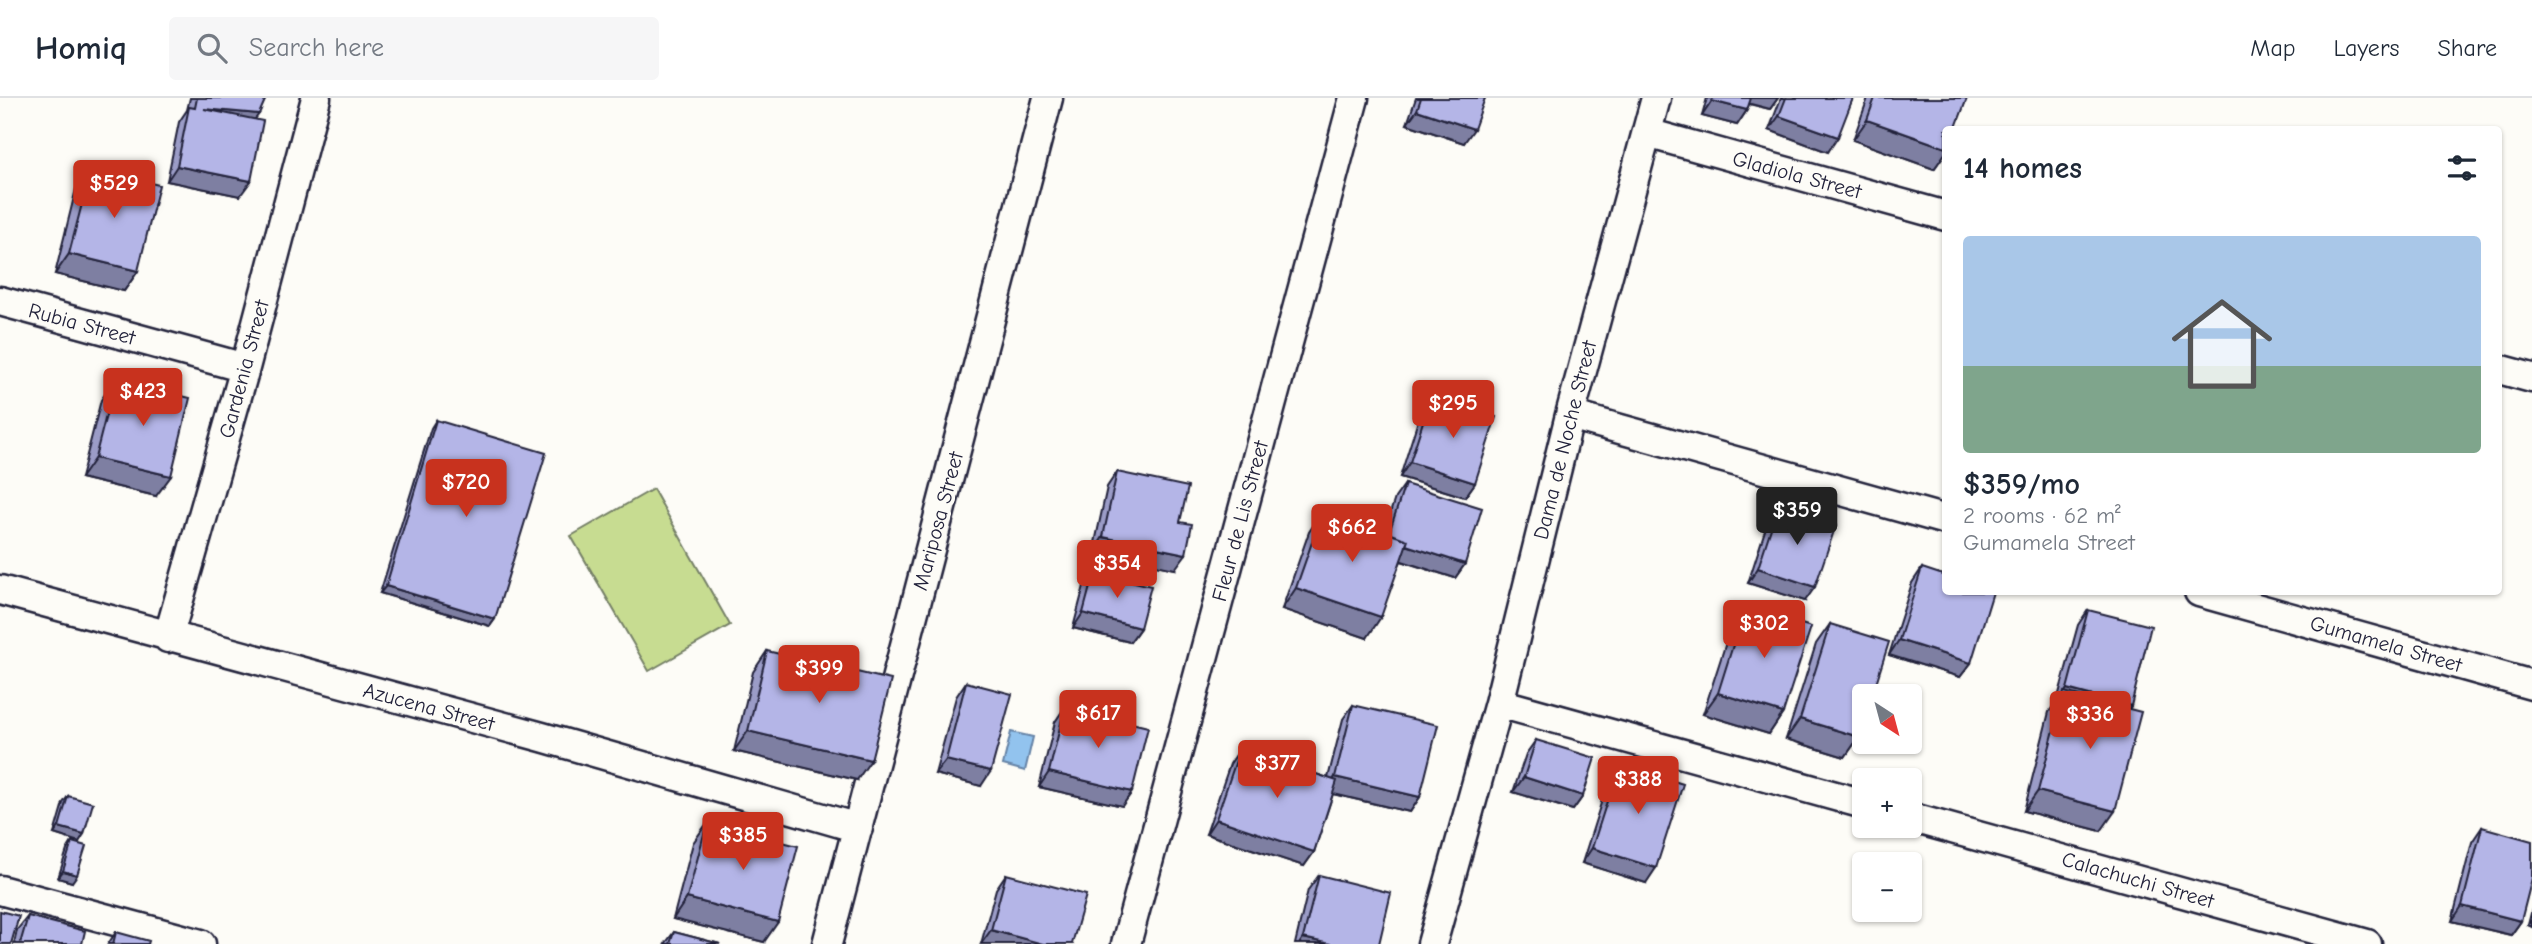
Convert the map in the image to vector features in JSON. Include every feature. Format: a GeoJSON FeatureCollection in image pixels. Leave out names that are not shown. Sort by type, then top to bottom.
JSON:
{"type":"FeatureCollection","features":[{"type":"Feature","properties":{"kind":"street","name":"Gardenia Street"},"geometry":{"type":"LineString","coordinates":[[168,638],[245,368],[316,98]]}},
{"type":"Feature","properties":{"kind":"street","name":"Mariposa Street"},"geometry":{"type":"LineString","coordinates":[[827,944],[1048,98]]}},
{"type":"Feature","properties":{"kind":"street","name":"Fleur de Lis Street"},"geometry":{"type":"LineString","coordinates":[[1126,944],[1354,98]]}},
{"type":"Feature","properties":{"kind":"street","name":"Dama de Noche Street"},"geometry":{"type":"LineString","coordinates":[[1432,944],[1499,703],[1570,415],[1656,98]]}},
{"type":"Feature","properties":{"kind":"street","name":"Gladiola Street"},"geometry":{"type":"LineString","coordinates":[[1647,133],[1942,215]]}},
{"type":"Feature","properties":{"kind":"street","name":"Rubia Street"},"geometry":{"type":"LineString","coordinates":[[0,301],[245,368]]}},
{"type":"Feature","properties":{"kind":"street"},"geometry":{"type":"LineString","coordinates":[[2502,370],[2532,378]]}},
{"type":"Feature","properties":{"kind":"street"},"geometry":{"type":"LineString","coordinates":[[1570,415],[1942,519]]}},
{"type":"Feature","properties":{"kind":"street","name":"Azucena Street"},"geometry":{"type":"LineString","coordinates":[[0,590],[168,638],[542,737],[858,828]]}},
{"type":"Feature","properties":{"kind":"street","name":"Gumamela Street"},"geometry":{"type":"LineString","coordinates":[[2210,595],[2532,685]]}},
{"type":"Feature","properties":{"kind":"street"},"geometry":{"type":"LineString","coordinates":[[1499,703],[1852,801]]}},
{"type":"Feature","properties":{"kind":"street","name":"Calachuchi Street"},"geometry":{"type":"LineString","coordinates":[[1922,821],[2367,944]]}},
{"type":"Feature","properties":{"kind":"street"},"geometry":{"type":"LineString","coordinates":[[0,890],[201,944]]}},
{"type":"Feature","properties":{"kind":"green space"},"geometry":{"type":"Polygon","coordinates":[[[653,489],[730,625],[649,671],[571,536],[653,489]]]}},
{"type":"Feature","properties":{"kind":"water"},"geometry":{"type":"Polygon","coordinates":[[[1011,732],[1033,737],[1025,771],[1003,765],[1011,732]]]}},
{"type":"Feature","properties":{"kind":"building"},"geometry":{"type":"Polygon","coordinates":[[[197,98],[266,98],[259,114],[204,109],[263,121],[251,181],[177,166],[189,107],[195,108],[197,98]]]}},
{"type":"Feature","properties":{"kind":"building"},"geometry":{"type":"Polygon","coordinates":[[[1421,98],[1485,98],[1474,129],[1417,110],[1421,98]]]}},
{"type":"Feature","properties":{"kind":"building"},"geometry":{"type":"Polygon","coordinates":[[[1713,98],[1751,98],[1747,110],[1712,101],[1713,98]]]}},
{"type":"Feature","properties":{"kind":"building"},"geometry":{"type":"Polygon","coordinates":[[[1786,98],[1853,98],[1838,137],[1779,116],[1786,98]]]}},
{"type":"Feature","properties":{"kind":"building"},"geometry":{"type":"Polygon","coordinates":[[[1875,98],[1967,98],[1956,126],[1942,126],[1942,147],[1867,120],[1875,98]]]}},
{"type":"Feature","properties":{"kind":"building"},"geometry":{"type":"Polygon","coordinates":[[[91,169],[159,185],[138,271],[69,254],[91,169]]]}},
{"type":"Feature","properties":{"kind":"building"},"geometry":{"type":"Polygon","coordinates":[[[115,380],[190,398],[171,476],[95,458],[115,380]]]}},
{"type":"Feature","properties":{"kind":"building"},"geometry":{"type":"Polygon","coordinates":[[[1431,397],[1496,417],[1475,483],[1410,462],[1431,397]]]}},
{"type":"Feature","properties":{"kind":"building"},"geometry":{"type":"Polygon","coordinates":[[[436,420],[546,453],[495,619],[386,586],[436,420]]]}},
{"type":"Feature","properties":{"kind":"building"},"geometry":{"type":"Polygon","coordinates":[[[1117,472],[1188,487],[1180,522],[1192,524],[1186,554],[1103,537],[1117,472]]]}},
{"type":"Feature","properties":{"kind":"building"},"geometry":{"type":"Polygon","coordinates":[[[1405,484],[1482,508],[1465,564],[1406,545],[1408,540],[1389,533],[1405,484]]]}},
{"type":"Feature","properties":{"kind":"building"},"geometry":{"type":"Polygon","coordinates":[[[1778,507],[1836,525],[1815,587],[1758,568],[1778,507]]]}},
{"type":"Feature","properties":{"kind":"building"},"geometry":{"type":"Polygon","coordinates":[[[1323,511],[1408,540],[1381,617],[1296,588],[1323,511]]]}},
{"type":"Feature","properties":{"kind":"building"},"geometry":{"type":"Polygon","coordinates":[[[1922,568],[1942,575],[1942,595],[1992,595],[1971,663],[1899,640],[1922,568]]]}},
{"type":"Feature","properties":{"kind":"building"},"geometry":{"type":"Polygon","coordinates":[[[1094,572],[1151,586],[1140,628],[1083,613],[1094,572]]]}},
{"type":"Feature","properties":{"kind":"building"},"geometry":{"type":"Polygon","coordinates":[[[1745,607],[1811,627],[1783,713],[1718,693],[1745,607]]]}},
{"type":"Feature","properties":{"kind":"building"},"geometry":{"type":"Polygon","coordinates":[[[2088,610],[2151,626],[2131,706],[2067,689],[2088,610]]]}},
{"type":"Feature","properties":{"kind":"building"},"geometry":{"type":"Polygon","coordinates":[[[1830,624],[1889,642],[1876,684],[1852,684],[1852,735],[1800,719],[1830,624]]]}},
{"type":"Feature","properties":{"kind":"building"},"geometry":{"type":"Polygon","coordinates":[[[767,651],[891,680],[871,760],[748,731],[767,651]]]}},
{"type":"Feature","properties":{"kind":"building"},"geometry":{"type":"Polygon","coordinates":[[[966,682],[1012,694],[991,771],[946,760],[966,682]]]}},
{"type":"Feature","properties":{"kind":"building"},"geometry":{"type":"Polygon","coordinates":[[[2064,692],[2141,712],[2115,811],[2038,791],[2064,692]]]}},
{"type":"Feature","properties":{"kind":"building"},"geometry":{"type":"Polygon","coordinates":[[[1353,705],[1438,725],[1420,797],[1335,777],[1353,705]]]}},
{"type":"Feature","properties":{"kind":"building"},"geometry":{"type":"Polygon","coordinates":[[[1065,707],[1148,727],[1132,792],[1049,772],[1065,707]]]}},
{"type":"Feature","properties":{"kind":"building"},"geometry":{"type":"Polygon","coordinates":[[[1536,740],[1595,758],[1583,796],[1524,777],[1536,740]]]}},
{"type":"Feature","properties":{"kind":"building"},"geometry":{"type":"Polygon","coordinates":[[[1240,749],[1337,781],[1314,852],[1216,819],[1240,749]]]}},
{"type":"Feature","properties":{"kind":"building"},"geometry":{"type":"Polygon","coordinates":[[[1619,764],[1683,784],[1656,868],[1592,848],[1619,764]]]}},
{"type":"Feature","properties":{"kind":"building"},"geometry":{"type":"Polygon","coordinates":[[[68,796],[93,803],[84,834],[59,827],[68,796]]]}},
{"type":"Feature","properties":{"kind":"building"},"geometry":{"type":"Polygon","coordinates":[[[707,823],[798,846],[778,922],[687,898],[707,823]]]}},
{"type":"Feature","properties":{"kind":"building"},"geometry":{"type":"Polygon","coordinates":[[[2482,827],[2532,841],[2532,878],[2521,921],[2462,906],[2482,827]]]}},
{"type":"Feature","properties":{"kind":"building"},"geometry":{"type":"Polygon","coordinates":[[[72,842],[86,846],[77,875],[63,871],[72,842]]]}},
{"type":"Feature","properties":{"kind":"building"},"geometry":{"type":"Polygon","coordinates":[[[1006,874],[1086,895],[1072,944],[1043,944],[991,930],[1006,874]]]}},
{"type":"Feature","properties":{"kind":"building"},"geometry":{"type":"Polygon","coordinates":[[[1319,875],[1391,893],[1379,944],[1330,944],[1303,938],[1319,875]]]}},
{"type":"Feature","properties":{"kind":"building"},"geometry":{"type":"Polygon","coordinates":[[[0,911],[19,916],[11,944],[0,944],[0,911]]]}},
{"type":"Feature","properties":{"kind":"building"},"geometry":{"type":"Polygon","coordinates":[[[28,916],[85,931],[82,944],[20,944],[28,916]]]}},
{"type":"Feature","properties":{"kind":"building"},"geometry":{"type":"Polygon","coordinates":[[[116,932],[149,941],[148,944],[113,944],[116,932]]]}},
{"type":"Feature","properties":{"kind":"building"},"geometry":{"type":"Polygon","coordinates":[[[674,932],[720,944],[670,944],[674,932]]]}}]}
